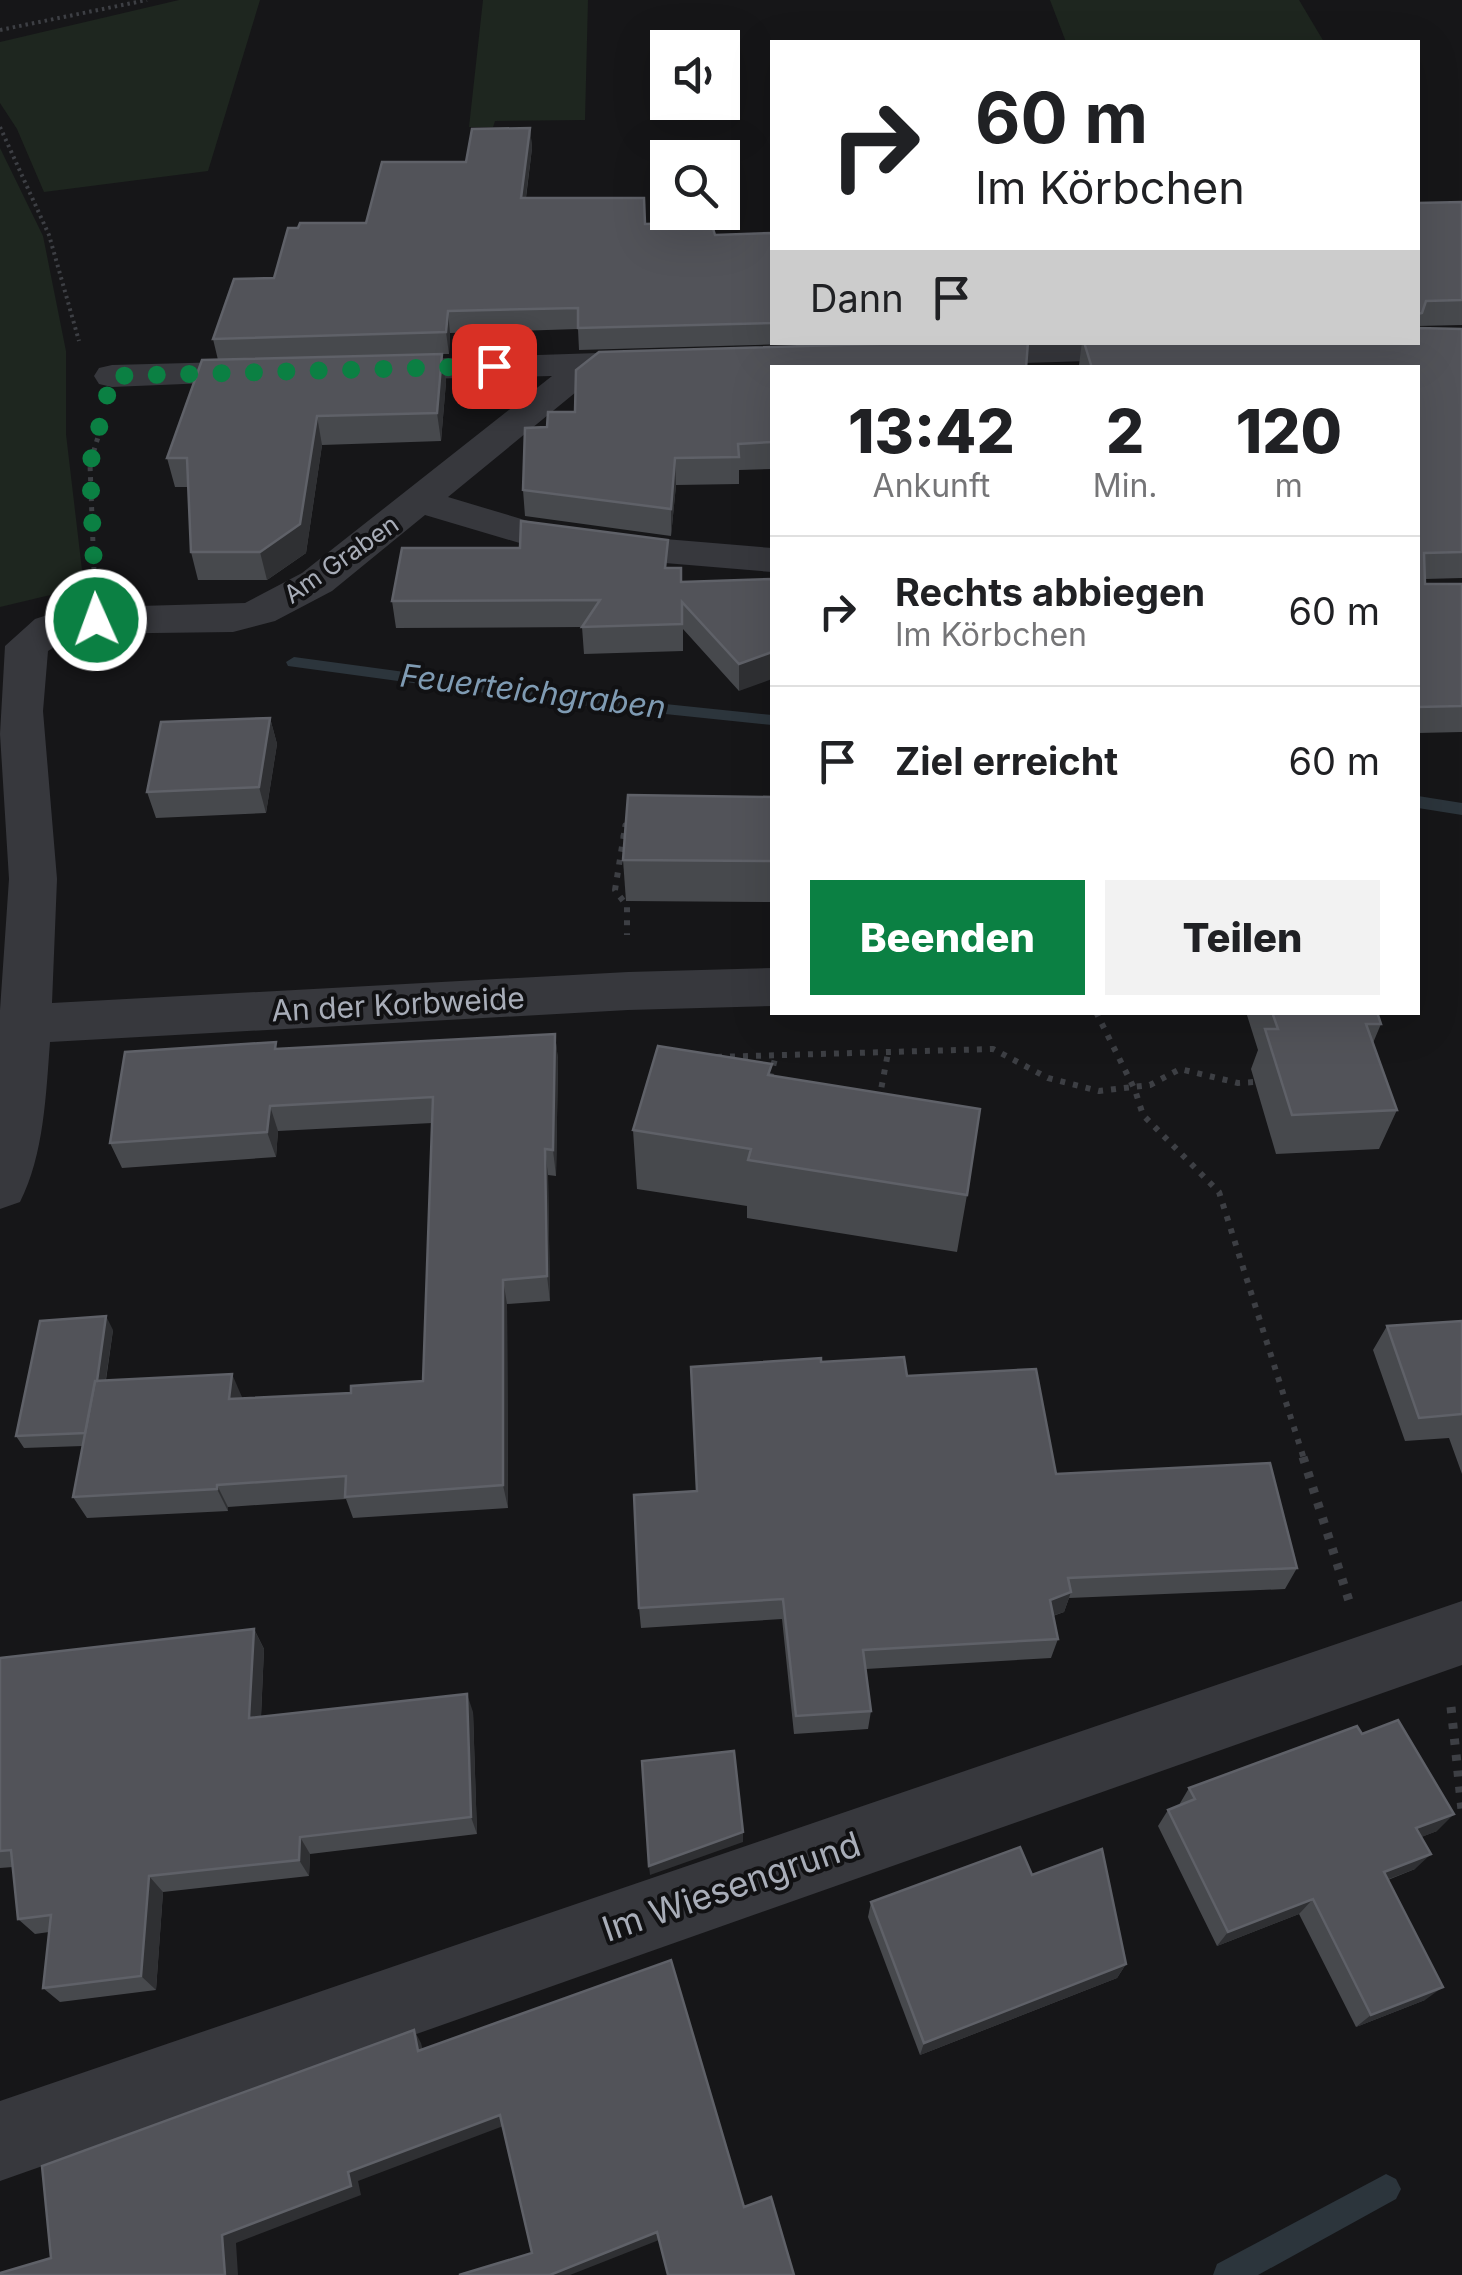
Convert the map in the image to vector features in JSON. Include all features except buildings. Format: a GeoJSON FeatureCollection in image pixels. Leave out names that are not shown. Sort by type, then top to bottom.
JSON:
{"type":"FeatureCollection","features":[{"type":"Feature","properties":{"kind":"street"},"geometry":{"type":"LineString","coordinates":[[926,354],[1198,347]]}},
{"type":"Feature","properties":{"kind":"street"},"geometry":{"type":"LineString","coordinates":[[112,376],[690,361]]}},
{"type":"Feature","properties":{"kind":"street","name":"Am Graben"},"geometry":{"type":"LineString","coordinates":[[13,645],[69,621],[233,619],[260,612],[318,582],[590,364]]}},
{"type":"Feature","properties":{"kind":"street","name":"Am Graben"},"geometry":{"type":"LineString","coordinates":[[420,502],[523,532],[618,547],[770,560]]}},
{"type":"Feature","properties":{"kind":"street"},"geometry":{"type":"LineString","coordinates":[[0,1186],[18,1106],[24,1024],[16,939],[33,879],[13,645]]}},
{"type":"Feature","properties":{"kind":"street","name":"An der Korbweide"},"geometry":{"type":"LineString","coordinates":[[24,1024],[628,991],[770,988]]}},
{"type":"Feature","properties":{"kind":"street","name":"Im Wiesengrund"},"geometry":{"type":"LineString","coordinates":[[0,2141],[1436,1642]]}},
{"type":"Feature","properties":{"kind":"path"},"geometry":{"type":"LineString","coordinates":[[0,30],[147,0]]}},
{"type":"Feature","properties":{"kind":"path"},"geometry":{"type":"LineString","coordinates":[[0,127],[50,235],[84,361],[112,376],[90,464],[96,620]]}},
{"type":"Feature","properties":{"kind":"path"},"geometry":{"type":"LineString","coordinates":[[628,991],[627,906],[616,890],[625,826],[642,826]]}},
{"type":"Feature","properties":{"kind":"path"},"geometry":{"type":"LineString","coordinates":[[1098,1015],[1136,1090],[1143,1115],[1219,1192],[1352,1610],[1436,1642],[1448,1678],[1462,1810]]}},
{"type":"Feature","properties":{"kind":"path"},"geometry":{"type":"LineString","coordinates":[[707,1057],[993,1049],[1048,1078],[1084,1091],[1136,1090],[1163,1083],[1180,1068],[1238,1083],[1255,1082]]}},
{"type":"Feature","properties":{"kind":"path"},"geometry":{"type":"LineString","coordinates":[[876,1118],[888,1052]]}},
{"type":"Feature","properties":{"kind":"path"},"geometry":{"type":"LineString","coordinates":[[766,1092],[776,1055]]}},
{"type":"Feature","properties":{"kind":"shaded area"},"geometry":{"type":"Polygon","coordinates":[[[179,0],[260,0],[208,171],[44,192],[17,129],[0,103],[0,42],[179,0]]]}},
{"type":"Feature","properties":{"kind":"shaded area"},"geometry":{"type":"Polygon","coordinates":[[[483,0],[588,0],[585,120],[495,121],[493,127],[469,127],[483,0]]]}},
{"type":"Feature","properties":{"kind":"shaded area"},"geometry":{"type":"Polygon","coordinates":[[[1050,0],[1299,0],[1323,40],[1065,40],[1050,0]]]}},
{"type":"Feature","properties":{"kind":"shaded area"},"geometry":{"type":"Polygon","coordinates":[[[0,148],[43,236],[66,351],[66,434],[84,587],[0,607],[0,148]]]}},
{"type":"Feature","properties":{"kind":"waterway","name":"Feuerteichgraben"},"geometry":{"type":"LineString","coordinates":[[294,662],[559,698],[770,720]]}},
{"type":"Feature","properties":{"kind":"waterway","name":"Feuerteichgraben"},"geometry":{"type":"LineString","coordinates":[[1420,802],[1462,809]]}},
{"type":"Feature","properties":{"kind":"waterway"},"geometry":{"type":"LineString","coordinates":[[1228,2275],[1386,2189]]}},
{"type":"Feature","properties":{"kind":"route"},"geometry":{"type":"LineString","coordinates":[[96,620],[90,464],[112,376],[494,366]]}}]}
